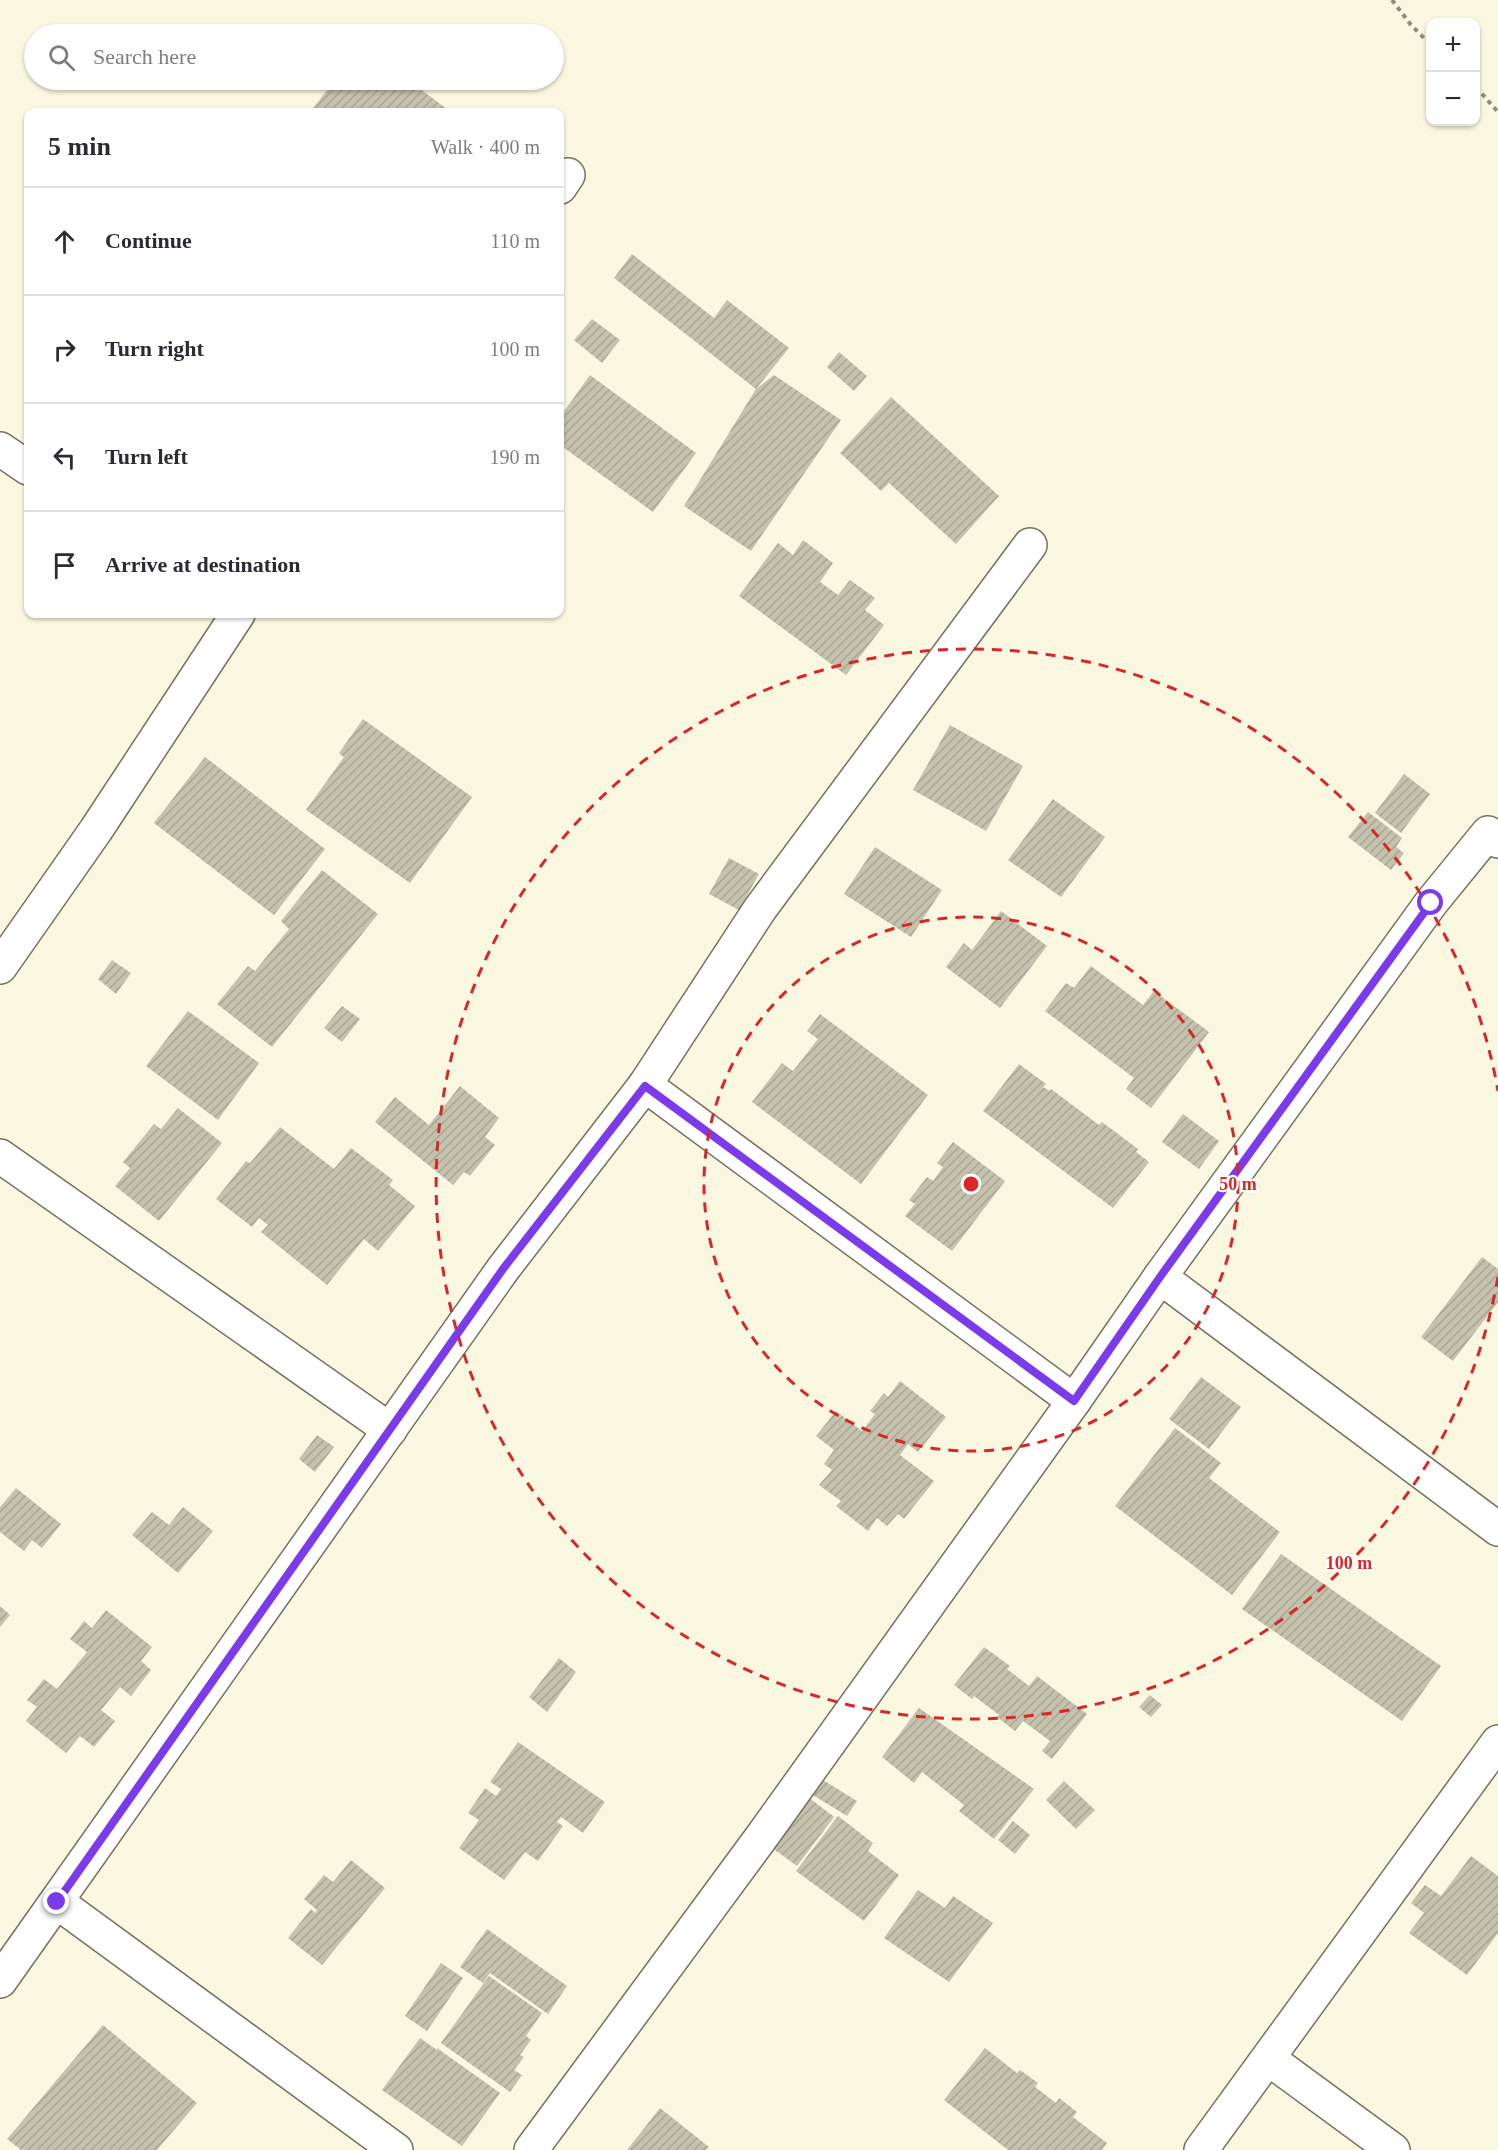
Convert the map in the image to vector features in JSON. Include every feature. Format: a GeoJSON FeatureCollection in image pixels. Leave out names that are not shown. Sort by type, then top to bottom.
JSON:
{"type":"FeatureCollection","features":[{"type":"Feature","properties":{"kind":"street"},"geometry":{"type":"LineString","coordinates":[[0,449],[24,465]]}},
{"type":"Feature","properties":{"kind":"street"},"geometry":{"type":"LineString","coordinates":[[0,1981],[503,1269],[645,1086],[760,909],[1030,545]]}},
{"type":"Feature","properties":{"kind":"street"},"geometry":{"type":"LineString","coordinates":[[0,967],[96,830],[235,618]]}},
{"type":"Feature","properties":{"kind":"street"},"geometry":{"type":"LineString","coordinates":[[531,2150],[763,1835],[1074,1401],[1160,1277],[1431,903],[1488,833],[1498,841]]}},
{"type":"Feature","properties":{"kind":"street"},"geometry":{"type":"LineString","coordinates":[[645,1086],[1074,1401]]}},
{"type":"Feature","properties":{"kind":"street"},"geometry":{"type":"LineString","coordinates":[[0,1156],[390,1430]]}},
{"type":"Feature","properties":{"kind":"street"},"geometry":{"type":"LineString","coordinates":[[1160,1277],[1498,1529]]}},
{"type":"Feature","properties":{"kind":"street"},"geometry":{"type":"LineString","coordinates":[[1202,2150],[1498,1742]]}},
{"type":"Feature","properties":{"kind":"street"},"geometry":{"type":"LineString","coordinates":[[57,1902],[396,2150]]}},
{"type":"Feature","properties":{"kind":"street"},"geometry":{"type":"LineString","coordinates":[[1269,2059],[1393,2150]]}},
{"type":"Feature","properties":{"kind":"path"},"geometry":{"type":"LineString","coordinates":[[1392,0],[1411,26],[1426,40]]}},
{"type":"Feature","properties":{"kind":"path"},"geometry":{"type":"LineString","coordinates":[[1480,92],[1498,112]]}},
{"type":"Feature","properties":{"kind":"building"},"geometry":{"type":"Polygon","coordinates":[[[327,90],[421,90],[446,108],[313,108],[327,90]]]}},
{"type":"Feature","properties":{"kind":"building"},"geometry":{"type":"Polygon","coordinates":[[[632,254],[714,318],[727,300],[789,348],[756,389],[614,278],[632,254]]]}},
{"type":"Feature","properties":{"kind":"building"},"geometry":{"type":"Polygon","coordinates":[[[592,319],[620,340],[602,363],[574,340],[592,319]]]}},
{"type":"Feature","properties":{"kind":"building"},"geometry":{"type":"Polygon","coordinates":[[[839,352],[867,376],[854,391],[827,367],[839,352]]]}},
{"type":"Feature","properties":{"kind":"building"},"geometry":{"type":"Polygon","coordinates":[[[590,375],[696,453],[653,512],[564,448],[564,411],[590,375]]]}},
{"type":"Feature","properties":{"kind":"building"},"geometry":{"type":"Polygon","coordinates":[[[774,375],[841,420],[751,551],[684,506],[756,389],[774,375]]]}},
{"type":"Feature","properties":{"kind":"building"},"geometry":{"type":"Polygon","coordinates":[[[891,397],[999,496],[956,544],[889,483],[881,491],[840,453],[891,397]]]}},
{"type":"Feature","properties":{"kind":"building"},"geometry":{"type":"Polygon","coordinates":[[[803,540],[833,563],[820,582],[838,595],[850,580],[875,598],[865,610],[884,625],[846,675],[739,596],[778,543],[793,555],[803,540]]]}},
{"type":"Feature","properties":{"kind":"building"},"geometry":{"type":"Polygon","coordinates":[[[363,719],[472,797],[410,883],[306,810],[344,757],[339,753],[363,719]]]}},
{"type":"Feature","properties":{"kind":"building"},"geometry":{"type":"Polygon","coordinates":[[[950,725],[1023,766],[986,831],[913,790],[950,725]]]}},
{"type":"Feature","properties":{"kind":"building"},"geometry":{"type":"Polygon","coordinates":[[[205,757],[325,849],[274,915],[154,823],[205,757]]]}},
{"type":"Feature","properties":{"kind":"building"},"geometry":{"type":"Polygon","coordinates":[[[1404,774],[1430,794],[1401,833],[1375,813],[1404,774]]]}},
{"type":"Feature","properties":{"kind":"building"},"geometry":{"type":"Polygon","coordinates":[[[1053,799],[1105,837],[1061,897],[1008,860],[1053,799]]]}},
{"type":"Feature","properties":{"kind":"building"},"geometry":{"type":"Polygon","coordinates":[[[1368,812],[1402,838],[1396,847],[1404,853],[1391,870],[1348,837],[1368,812]]]}},
{"type":"Feature","properties":{"kind":"building"},"geometry":{"type":"Polygon","coordinates":[[[875,847],[942,890],[911,937],[844,894],[875,847]]]}},
{"type":"Feature","properties":{"kind":"building"},"geometry":{"type":"Polygon","coordinates":[[[729,858],[759,874],[739,910],[709,894],[729,858]]]}},
{"type":"Feature","properties":{"kind":"building"},"geometry":{"type":"Polygon","coordinates":[[[322,870],[378,914],[272,1047],[217,1004],[248,966],[255,971],[289,929],[281,921],[322,870]]]}},
{"type":"Feature","properties":{"kind":"building"},"geometry":{"type":"Polygon","coordinates":[[[1001,911],[1047,946],[1000,1008],[946,967],[964,943],[972,950],[1001,911]]]}},
{"type":"Feature","properties":{"kind":"building"},"geometry":{"type":"Polygon","coordinates":[[[112,960],[131,973],[116,994],[98,979],[112,960]]]}},
{"type":"Feature","properties":{"kind":"building"},"geometry":{"type":"Polygon","coordinates":[[[1091,966],[1143,1005],[1154,991],[1209,1032],[1151,1108],[1126,1089],[1134,1078],[1045,1011],[1066,983],[1074,988],[1091,966]]]}},
{"type":"Feature","properties":{"kind":"building"},"geometry":{"type":"Polygon","coordinates":[[[342,1006],[360,1019],[342,1042],[324,1028],[342,1006]]]}},
{"type":"Feature","properties":{"kind":"building"},"geometry":{"type":"Polygon","coordinates":[[[188,1011],[259,1063],[218,1120],[146,1066],[188,1011]]]}},
{"type":"Feature","properties":{"kind":"building"},"geometry":{"type":"Polygon","coordinates":[[[820,1014],[928,1095],[861,1184],[752,1102],[782,1063],[793,1071],[818,1039],[807,1031],[820,1014]]]}},
{"type":"Feature","properties":{"kind":"building"},"geometry":{"type":"Polygon","coordinates":[[[1019,1064],[1046,1084],[1043,1087],[1050,1091],[1051,1089],[1099,1125],[1102,1122],[1138,1149],[1136,1152],[1149,1162],[1113,1208],[983,1111],[1019,1064]]]}},
{"type":"Feature","properties":{"kind":"building"},"geometry":{"type":"Polygon","coordinates":[[[460,1086],[499,1118],[485,1137],[495,1145],[470,1176],[464,1172],[453,1185],[375,1122],[395,1097],[429,1125],[460,1086]]]}},
{"type":"Feature","properties":{"kind":"building"},"geometry":{"type":"Polygon","coordinates":[[[178,1108],[222,1143],[159,1221],[115,1186],[130,1168],[123,1162],[154,1124],[161,1129],[178,1108]]]}},
{"type":"Feature","properties":{"kind":"building"},"geometry":{"type":"Polygon","coordinates":[[[1183,1114],[1219,1141],[1199,1169],[1162,1142],[1183,1114]]]}},
{"type":"Feature","properties":{"kind":"building"},"geometry":{"type":"Polygon","coordinates":[[[280,1127],[334,1169],[351,1148],[393,1180],[389,1185],[415,1206],[378,1251],[364,1239],[327,1285],[261,1232],[268,1225],[259,1218],[252,1227],[216,1199],[246,1161],[250,1163],[280,1127]]]}},
{"type":"Feature","properties":{"kind":"building"},"geometry":{"type":"Polygon","coordinates":[[[953,1142],[1005,1181],[952,1251],[905,1216],[915,1204],[909,1200],[927,1177],[933,1181],[943,1167],[937,1163],[953,1142]]]}},
{"type":"Feature","properties":{"kind":"building"},"geometry":{"type":"Polygon","coordinates":[[[1482,1257],[1498,1269],[1498,1302],[1453,1361],[1421,1337],[1482,1257]]]}},
{"type":"Feature","properties":{"kind":"building"},"geometry":{"type":"Polygon","coordinates":[[[1201,1377],[1241,1407],[1209,1449],[1169,1419],[1201,1377]]]}},
{"type":"Feature","properties":{"kind":"building"},"geometry":{"type":"Polygon","coordinates":[[[900,1381],[946,1417],[918,1452],[908,1444],[900,1455],[934,1481],[904,1519],[898,1514],[887,1526],[877,1518],[868,1531],[836,1506],[841,1501],[819,1485],[832,1470],[824,1464],[834,1450],[816,1436],[836,1411],[862,1431],[875,1414],[870,1411],[884,1393],[888,1397],[900,1381]]]}},
{"type":"Feature","properties":{"kind":"building"},"geometry":{"type":"Polygon","coordinates":[[[1175,1428],[1221,1463],[1209,1478],[1280,1532],[1232,1595],[1115,1506],[1175,1428]]]}},
{"type":"Feature","properties":{"kind":"building"},"geometry":{"type":"Polygon","coordinates":[[[317,1435],[334,1447],[315,1472],[299,1459],[317,1435]]]}},
{"type":"Feature","properties":{"kind":"building"},"geometry":{"type":"Polygon","coordinates":[[[16,1488],[61,1524],[42,1548],[32,1540],[24,1551],[0,1532],[0,1507],[16,1488]]]}},
{"type":"Feature","properties":{"kind":"building"},"geometry":{"type":"Polygon","coordinates":[[[183,1507],[213,1531],[178,1573],[132,1535],[152,1512],[169,1525],[183,1507]]]}},
{"type":"Feature","properties":{"kind":"building"},"geometry":{"type":"Polygon","coordinates":[[[1281,1554],[1441,1666],[1402,1721],[1242,1609],[1281,1554]]]}},
{"type":"Feature","properties":{"kind":"building"},"geometry":{"type":"Polygon","coordinates":[[[0,1606],[10,1615],[0,1627],[0,1606]]]}},
{"type":"Feature","properties":{"kind":"building"},"geometry":{"type":"Polygon","coordinates":[[[106,1610],[152,1647],[141,1661],[151,1670],[131,1696],[120,1687],[101,1710],[115,1721],[94,1747],[80,1736],[66,1753],[26,1721],[37,1707],[27,1700],[44,1679],[57,1689],[87,1652],[70,1639],[84,1621],[92,1628],[106,1610]]]}},
{"type":"Feature","properties":{"kind":"building"},"geometry":{"type":"Polygon","coordinates":[[[984,1647],[1010,1666],[1007,1669],[1029,1686],[1037,1676],[1087,1714],[1052,1759],[1042,1751],[1050,1741],[1023,1721],[1015,1731],[974,1696],[972,1699],[954,1685],[984,1647]]]}},
{"type":"Feature","properties":{"kind":"building"},"geometry":{"type":"Polygon","coordinates":[[[559,1658],[576,1672],[547,1712],[529,1697],[559,1658]]]}},
{"type":"Feature","properties":{"kind":"building"},"geometry":{"type":"Polygon","coordinates":[[[1150,1695],[1162,1705],[1151,1717],[1139,1707],[1150,1695]]]}},
{"type":"Feature","properties":{"kind":"building"},"geometry":{"type":"Polygon","coordinates":[[[919,1708],[1034,1789],[994,1839],[959,1811],[964,1805],[922,1772],[914,1783],[882,1757],[919,1708]]]}},
{"type":"Feature","properties":{"kind":"building"},"geometry":{"type":"Polygon","coordinates":[[[518,1742],[605,1802],[583,1833],[561,1817],[557,1822],[563,1826],[538,1861],[525,1852],[504,1880],[459,1848],[479,1820],[468,1813],[485,1788],[496,1796],[501,1789],[490,1782],[518,1742]]]}},
{"type":"Feature","properties":{"kind":"building"},"geometry":{"type":"Polygon","coordinates":[[[818,1777],[857,1801],[847,1816],[808,1792],[818,1777]]]}},
{"type":"Feature","properties":{"kind":"building"},"geometry":{"type":"Polygon","coordinates":[[[1064,1781],[1095,1810],[1076,1829],[1046,1800],[1064,1781]]]}},
{"type":"Feature","properties":{"kind":"building"},"geometry":{"type":"Polygon","coordinates":[[[808,1797],[834,1817],[797,1866],[771,1847],[808,1797]]]}},
{"type":"Feature","properties":{"kind":"building"},"geometry":{"type":"Polygon","coordinates":[[[838,1816],[873,1843],[868,1851],[899,1875],[864,1921],[796,1871],[838,1816]]]}},
{"type":"Feature","properties":{"kind":"building"},"geometry":{"type":"Polygon","coordinates":[[[1013,1821],[1030,1835],[1015,1854],[998,1840],[1013,1821]]]}},
{"type":"Feature","properties":{"kind":"building"},"geometry":{"type":"Polygon","coordinates":[[[1471,1856],[1498,1876],[1498,1933],[1467,1975],[1409,1933],[1424,1913],[1411,1903],[1425,1885],[1441,1896],[1471,1856]]]}},
{"type":"Feature","properties":{"kind":"building"},"geometry":{"type":"Polygon","coordinates":[[[351,1860],[385,1888],[322,1965],[288,1938],[311,1909],[315,1913],[317,1910],[304,1899],[324,1875],[333,1882],[351,1860]]]}},
{"type":"Feature","properties":{"kind":"building"},"geometry":{"type":"Polygon","coordinates":[[[918,1890],[945,1908],[953,1896],[993,1923],[949,1982],[884,1938],[918,1890]]]}},
{"type":"Feature","properties":{"kind":"building"},"geometry":{"type":"Polygon","coordinates":[[[487,1929],[567,1986],[548,2014],[490,1973],[483,1983],[460,1967],[487,1929]]]}},
{"type":"Feature","properties":{"kind":"building"},"geometry":{"type":"Polygon","coordinates":[[[441,1963],[463,1978],[427,2031],[405,2016],[441,1963]]]}},
{"type":"Feature","properties":{"kind":"building"},"geometry":{"type":"Polygon","coordinates":[[[489,1976],[542,2013],[526,2036],[531,2040],[520,2055],[524,2057],[514,2070],[522,2075],[510,2092],[441,2043],[489,1976]]]}},
{"type":"Feature","properties":{"kind":"building"},"geometry":{"type":"Polygon","coordinates":[[[103,2025],[197,2103],[157,2150],[21,2150],[7,2139],[103,2025]]]}},
{"type":"Feature","properties":{"kind":"building"},"geometry":{"type":"Polygon","coordinates":[[[420,2038],[500,2093],[462,2146],[382,2090],[420,2038]]]}},
{"type":"Feature","properties":{"kind":"building"},"geometry":{"type":"Polygon","coordinates":[[[985,2048],[1017,2073],[1020,2070],[1038,2083],[1035,2087],[1056,2103],[1059,2098],[1077,2112],[1073,2117],[1107,2143],[1102,2150],[1008,2150],[944,2100],[985,2048]]]}},
{"type":"Feature","properties":{"kind":"building"},"geometry":{"type":"Polygon","coordinates":[[[660,2108],[709,2147],[706,2150],[627,2150],[660,2108]]]}},
{"type":"Feature","properties":{"kind":"route"},"geometry":{"type":"LineString","coordinates":[[57,1902],[503,1269],[645,1086],[1074,1401],[1160,1277],[1431,903]]}}]}
